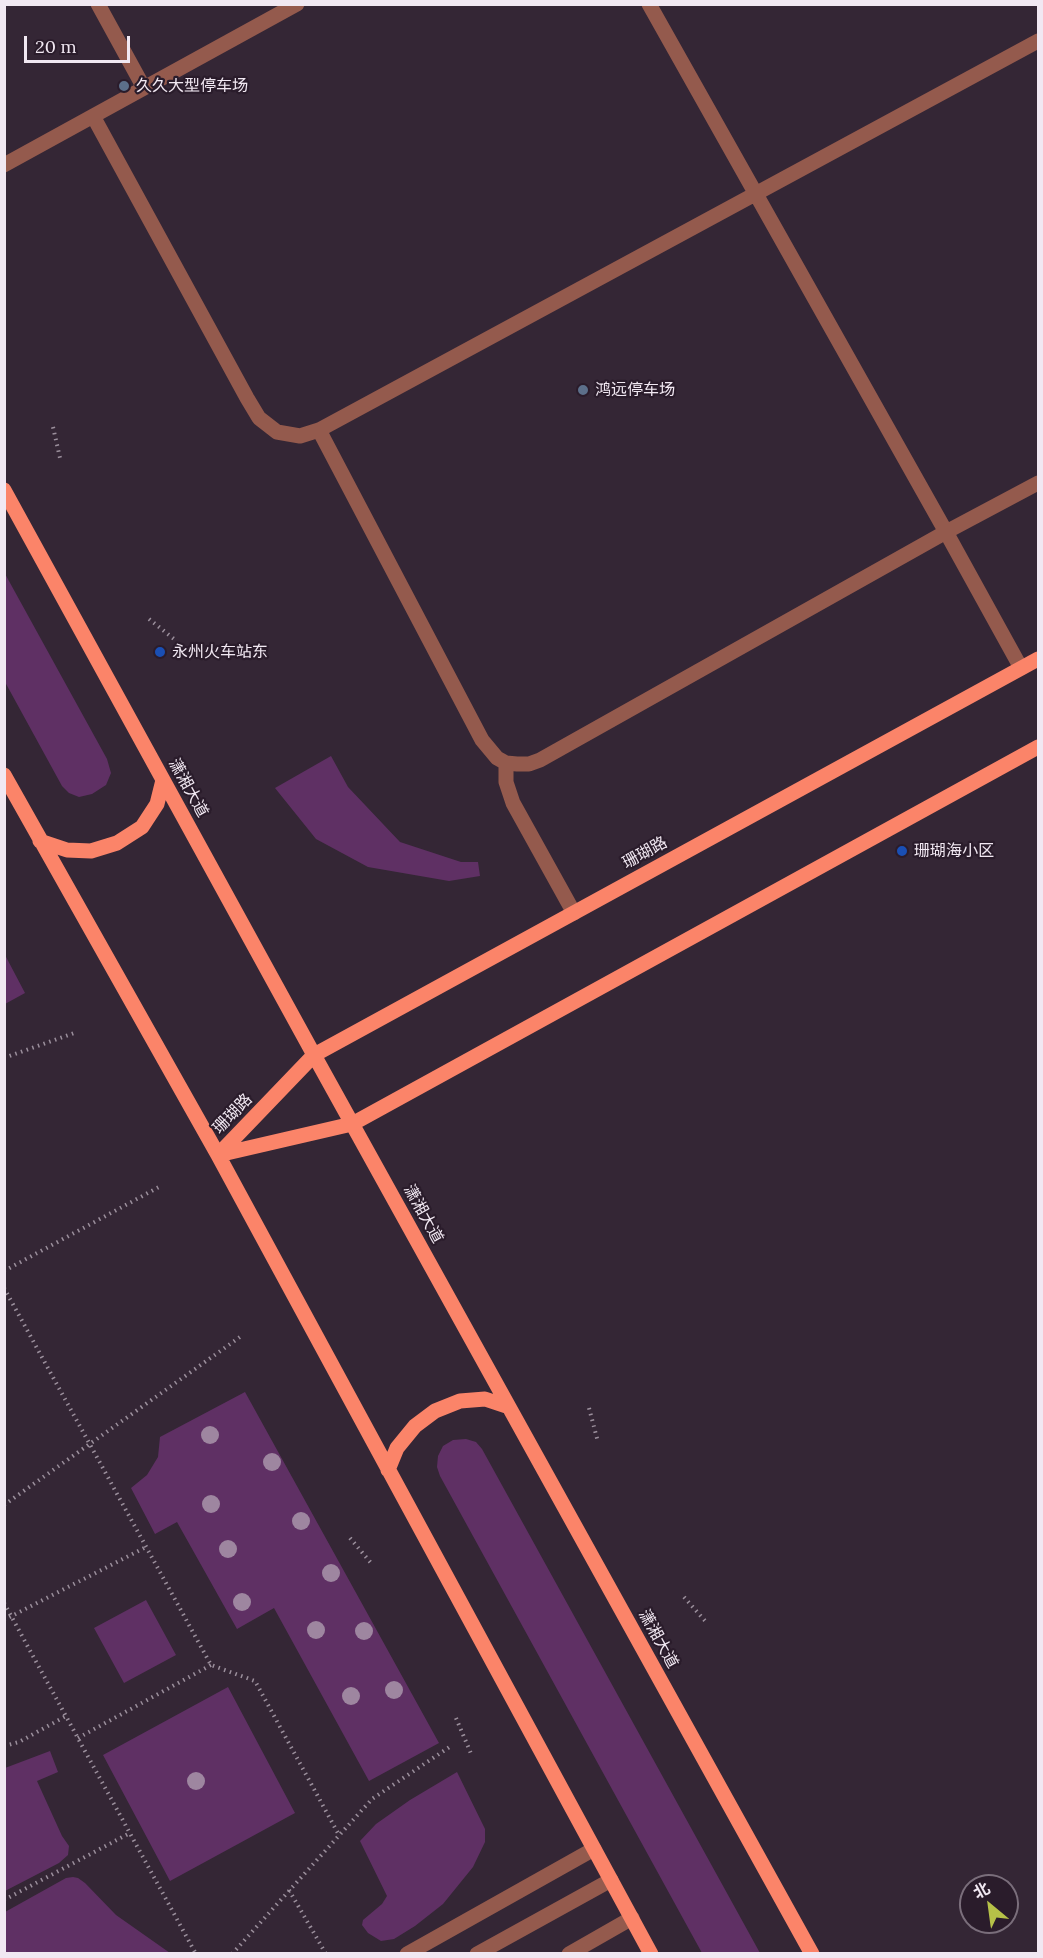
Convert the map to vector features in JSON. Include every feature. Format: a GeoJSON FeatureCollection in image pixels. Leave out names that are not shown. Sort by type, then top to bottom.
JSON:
{"type":"FeatureCollection","features":[{"type":"Feature","properties":{"kind":"main road","name":"潇湘大道"},"geometry":{"type":"LineString","coordinates":[[4,490],[352,1124],[812,1953]]}},
{"type":"Feature","properties":{"kind":"main road","name":"珊瑚路"},"geometry":{"type":"LineString","coordinates":[[218,1155],[314,1055],[1038,659]]}},
{"type":"Feature","properties":{"kind":"main road","name":"珊瑚路"},"geometry":{"type":"LineString","coordinates":[[218,1155],[352,1124],[1038,747]]}},
{"type":"Feature","properties":{"kind":"main road"},"geometry":{"type":"LineString","coordinates":[[4,775],[218,1155],[651,1953]]}},
{"type":"Feature","properties":{"kind":"main road"},"geometry":{"type":"LineString","coordinates":[[40,841],[67,850],[91,851],[117,843],[142,827],[157,804],[163,780]]}},
{"type":"Feature","properties":{"kind":"main road"},"geometry":{"type":"LineString","coordinates":[[388,1470],[397,1448],[415,1426],[435,1411],[460,1401],[485,1399],[509,1407]]}},
{"type":"Feature","properties":{"kind":"street"},"geometry":{"type":"LineString","coordinates":[[98,4],[144,88]]}},
{"type":"Feature","properties":{"kind":"street"},"geometry":{"type":"LineString","coordinates":[[4,165],[297,4]]}},
{"type":"Feature","properties":{"kind":"street"},"geometry":{"type":"LineString","coordinates":[[650,4],[1021,668]]}},
{"type":"Feature","properties":{"kind":"street"},"geometry":{"type":"LineString","coordinates":[[93,116],[259,418],[278,432],[300,436],[319,430],[1038,41]]}},
{"type":"Feature","properties":{"kind":"street"},"geometry":{"type":"LineString","coordinates":[[319,430],[482,740],[497,758],[506,763],[529,764],[540,760],[946,531],[1038,483]]}},
{"type":"Feature","properties":{"kind":"street"},"geometry":{"type":"LineString","coordinates":[[506,763],[506,782],[513,803],[574,913]]}},
{"type":"Feature","properties":{"kind":"street"},"geometry":{"type":"LineString","coordinates":[[406,1953],[594,1849]]}},
{"type":"Feature","properties":{"kind":"street"},"geometry":{"type":"LineString","coordinates":[[477,1953],[611,1880]]}},
{"type":"Feature","properties":{"kind":"street"},"geometry":{"type":"LineString","coordinates":[[569,1953],[632,1918]]}},
{"type":"Feature","properties":{"kind":"path"},"geometry":{"type":"LineString","coordinates":[[53,428],[60,458]]}},
{"type":"Feature","properties":{"kind":"path"},"geometry":{"type":"LineString","coordinates":[[149,619],[174,639]]}},
{"type":"Feature","properties":{"kind":"path"},"geometry":{"type":"LineString","coordinates":[[4,1058],[74,1033]]}},
{"type":"Feature","properties":{"kind":"path"},"geometry":{"type":"LineString","coordinates":[[4,1271],[159,1187]]}},
{"type":"Feature","properties":{"kind":"path"},"geometry":{"type":"LineString","coordinates":[[4,1288],[211,1665],[255,1681],[339,1835]]}},
{"type":"Feature","properties":{"kind":"path"},"geometry":{"type":"LineString","coordinates":[[4,1505],[240,1337]]}},
{"type":"Feature","properties":{"kind":"path"},"geometry":{"type":"LineString","coordinates":[[589,1408],[598,1442]]}},
{"type":"Feature","properties":{"kind":"path"},"geometry":{"type":"LineString","coordinates":[[350,1538],[371,1563]]}},
{"type":"Feature","properties":{"kind":"path"},"geometry":{"type":"LineString","coordinates":[[4,1620],[146,1547]]}},
{"type":"Feature","properties":{"kind":"path"},"geometry":{"type":"LineString","coordinates":[[684,1597],[707,1623]]}},
{"type":"Feature","properties":{"kind":"path"},"geometry":{"type":"LineString","coordinates":[[4,1603],[196,1953]]}},
{"type":"Feature","properties":{"kind":"path"},"geometry":{"type":"LineString","coordinates":[[78,1738],[211,1665]]}},
{"type":"Feature","properties":{"kind":"path"},"geometry":{"type":"LineString","coordinates":[[4,1746],[19,1742],[66,1716]]}},
{"type":"Feature","properties":{"kind":"path"},"geometry":{"type":"LineString","coordinates":[[456,1718],[472,1756]]}},
{"type":"Feature","properties":{"kind":"path"},"geometry":{"type":"LineString","coordinates":[[232,1953],[372,1799],[451,1746]]}},
{"type":"Feature","properties":{"kind":"path"},"geometry":{"type":"LineString","coordinates":[[4,1900],[130,1833]]}},
{"type":"Feature","properties":{"kind":"path"},"geometry":{"type":"LineString","coordinates":[[289,1890],[326,1953]]}},
{"type":"Feature","properties":{"kind":"shaded area"},"geometry":{"type":"Polygon","coordinates":[[[4,572],[107,759],[111,773],[106,785],[92,794],[79,797],[69,793],[62,786],[5,682],[4,572]]]}},
{"type":"Feature","properties":{"kind":"shaded area"},"geometry":{"type":"Polygon","coordinates":[[[331,756],[348,787],[400,842],[461,862],[478,862],[480,876],[449,881],[368,867],[316,839],[275,788],[331,756]]]}},
{"type":"Feature","properties":{"kind":"shaded area"},"geometry":{"type":"Polygon","coordinates":[[[5,955],[25,993],[4,1004],[5,955]]]}},
{"type":"Feature","properties":{"kind":"shaded area"},"geometry":{"type":"Polygon","coordinates":[[[245,1392],[439,1743],[369,1781],[274,1608],[237,1629],[177,1522],[155,1534],[131,1488],[147,1475],[158,1457],[160,1437],[245,1392]]]}},
{"type":"Feature","properties":{"kind":"shaded area"},"geometry":{"type":"Polygon","coordinates":[[[466,1439],[476,1442],[482,1449],[760,1953],[702,1953],[440,1476],[437,1467],[438,1456],[443,1446],[453,1440],[466,1439]]]}},
{"type":"Feature","properties":{"kind":"shaded area"},"geometry":{"type":"Polygon","coordinates":[[[146,1600],[176,1655],[124,1683],[94,1628],[146,1600]]]}},
{"type":"Feature","properties":{"kind":"shaded area"},"geometry":{"type":"Polygon","coordinates":[[[228,1687],[295,1813],[170,1881],[103,1755],[228,1687]]]}},
{"type":"Feature","properties":{"kind":"shaded area"},"geometry":{"type":"Polygon","coordinates":[[[50,1751],[58,1772],[37,1781],[62,1836],[69,1846],[68,1855],[59,1863],[5,1891],[5,1768],[50,1751]]]}},
{"type":"Feature","properties":{"kind":"shaded area"},"geometry":{"type":"Polygon","coordinates":[[[457,1772],[485,1829],[485,1842],[473,1867],[443,1904],[394,1939],[381,1941],[368,1933],[362,1925],[363,1920],[382,1904],[387,1896],[360,1841],[376,1824],[410,1800],[457,1772]]]}},
{"type":"Feature","properties":{"kind":"shaded area"},"geometry":{"type":"Polygon","coordinates":[[[73,1877],[85,1883],[116,1915],[170,1953],[5,1953],[5,1912],[66,1878],[73,1877]]]}},
{"type":"Feature","properties":{"kind":"place","name":"久久大型停车场"},"geometry":{"type":"Point","coordinates":[124,86]}},
{"type":"Feature","properties":{"kind":"place","name":"鸿远停车场"},"geometry":{"type":"Point","coordinates":[583,390]}},
{"type":"Feature","properties":{"kind":"place","name":"永州火车站东"},"geometry":{"type":"Point","coordinates":[160,652]}},
{"type":"Feature","properties":{"kind":"place","name":"珊瑚海小区"},"geometry":{"type":"Point","coordinates":[902,851]}}]}
